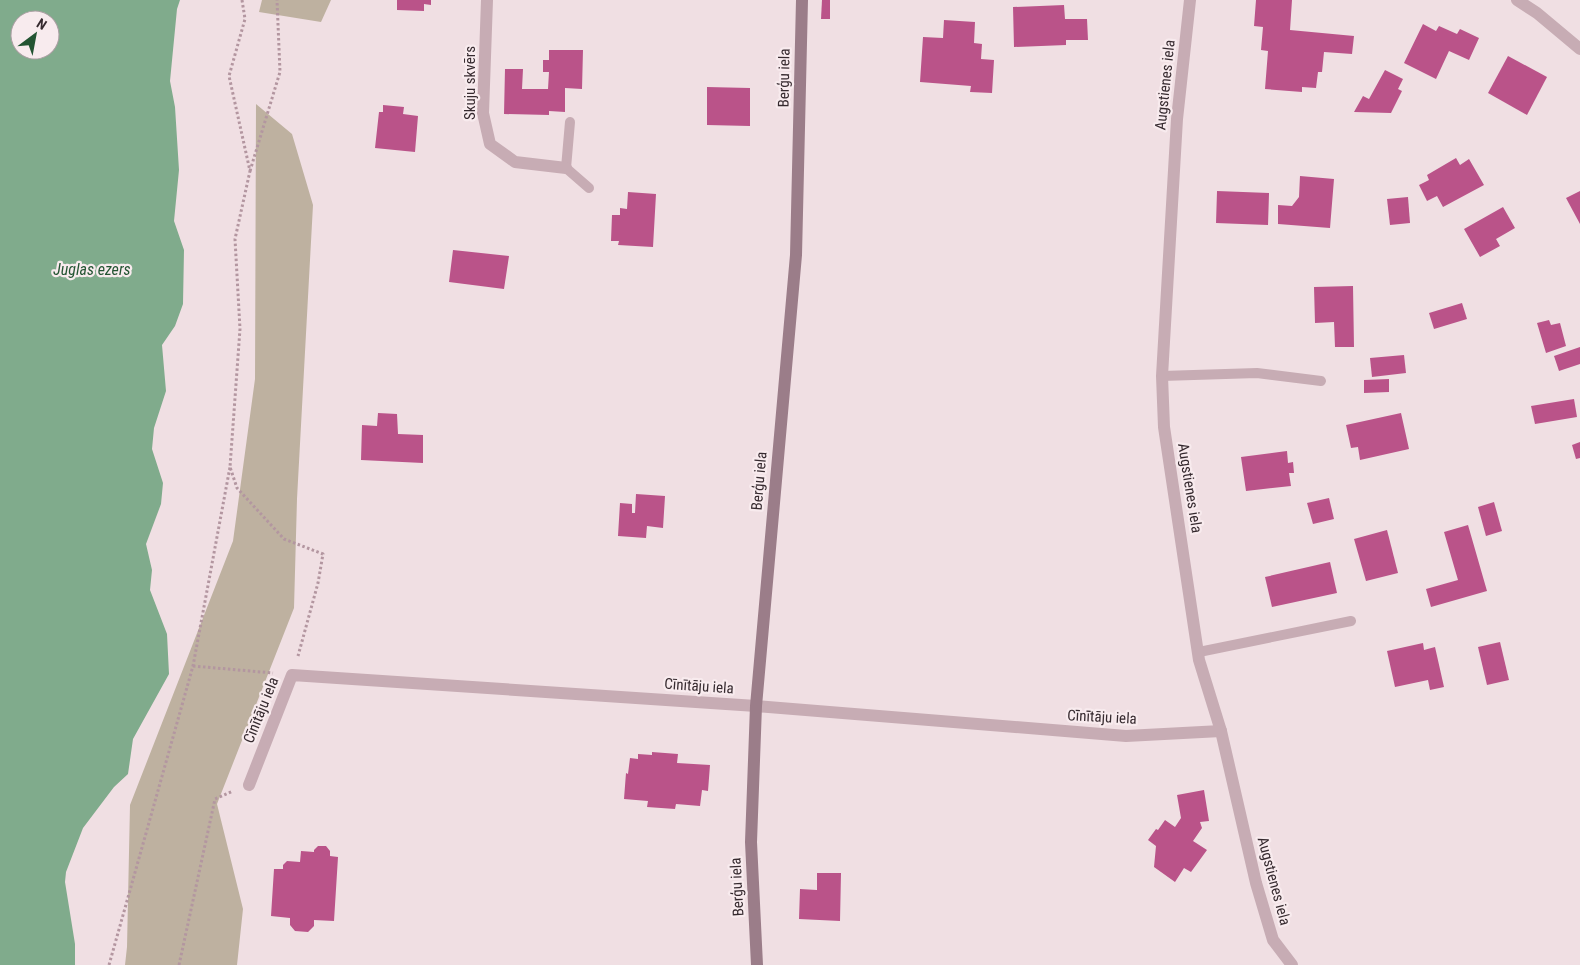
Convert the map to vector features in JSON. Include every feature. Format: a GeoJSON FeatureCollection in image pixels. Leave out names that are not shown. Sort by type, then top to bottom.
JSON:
{"type":"FeatureCollection","features":[{"type":"Feature","properties":{"kind":"street","name":"Skuju skvērs"},"geometry":{"type":"LineString","coordinates":[[487,0],[483,113],[490,144],[515,162],[566,168]]}},
{"type":"Feature","properties":{"kind":"street","name":"Berģu iela"},"geometry":{"type":"LineString","coordinates":[[757,965],[751,842],[756,706],[796,255],[802,0]]}},
{"type":"Feature","properties":{"kind":"street","name":"Augstienes iela"},"geometry":{"type":"LineString","coordinates":[[1190,0],[1178,119],[1162,376],[1164,427],[1200,660],[1221,731],[1256,883],[1273,940],[1292,965]]}},
{"type":"Feature","properties":{"kind":"street"},"geometry":{"type":"LineString","coordinates":[[1516,0],[1537,13],[1580,49]]}},
{"type":"Feature","properties":{"kind":"street","name":"Cīnītāju iela"},"geometry":{"type":"LineString","coordinates":[[249,785],[292,675],[756,706],[1126,736],[1221,731]]}},
{"type":"Feature","properties":{"kind":"lane"},"geometry":{"type":"LineString","coordinates":[[570,122],[566,168],[589,188]]}},
{"type":"Feature","properties":{"kind":"lane"},"geometry":{"type":"LineString","coordinates":[[1162,376],[1257,373],[1321,380]]}},
{"type":"Feature","properties":{"kind":"lane"},"geometry":{"type":"LineString","coordinates":[[1199,652],[1351,621]]}},
{"type":"Feature","properties":{"kind":"path"},"geometry":{"type":"LineString","coordinates":[[242,0],[245,19],[229,76],[250,171]]}},
{"type":"Feature","properties":{"kind":"path"},"geometry":{"type":"LineString","coordinates":[[109,965],[193,666],[230,467],[240,330],[235,239],[250,171],[280,72],[277,0]]}},
{"type":"Feature","properties":{"kind":"path"},"geometry":{"type":"LineString","coordinates":[[230,467],[237,488],[284,539],[323,554],[318,583],[292,675]]}},
{"type":"Feature","properties":{"kind":"path"},"geometry":{"type":"LineString","coordinates":[[193,666],[251,671]]}},
{"type":"Feature","properties":{"kind":"path"},"geometry":{"type":"LineString","coordinates":[[179,965],[215,799],[249,785]]}},
{"type":"Feature","properties":{"kind":"shaded area"},"geometry":{"type":"Polygon","coordinates":[[[262,0],[331,0],[321,22],[259,12],[262,0]]]}},
{"type":"Feature","properties":{"kind":"shaded area"},"geometry":{"type":"Polygon","coordinates":[[[256,104],[292,134],[313,205],[297,499],[294,608],[217,804],[243,909],[237,965],[125,965],[130,805],[233,541],[255,379],[256,104]]]}},
{"type":"Feature","properties":{"kind":"water","name":"Juglas ezers"},"geometry":{"type":"Polygon","coordinates":[[[0,0],[180,0],[177,9],[170,81],[175,107],[179,170],[174,221],[184,250],[183,304],[175,326],[162,345],[166,391],[154,428],[152,449],[163,483],[161,504],[146,544],[152,570],[150,590],[167,634],[169,674],[133,739],[128,774],[114,787],[83,828],[66,872],[65,882],[75,944],[75,965],[0,965],[0,0]]]}},
{"type":"Feature","properties":{"kind":"building"},"geometry":{"type":"Polygon","coordinates":[[[397,0],[431,0],[431,5],[424,4],[424,11],[397,10],[397,0]]]}},
{"type":"Feature","properties":{"kind":"building"},"geometry":{"type":"Polygon","coordinates":[[[822,0],[830,0],[830,19],[821,19],[822,0]]]}},
{"type":"Feature","properties":{"kind":"building"},"geometry":{"type":"Polygon","coordinates":[[[1256,0],[1292,0],[1290,30],[1354,36],[1352,54],[1324,52],[1322,72],[1318,72],[1316,88],[1302,87],[1302,92],[1265,89],[1268,51],[1261,50],[1263,27],[1254,26],[1256,0]]]}},
{"type":"Feature","properties":{"kind":"building"},"geometry":{"type":"Polygon","coordinates":[[[1064,5],[1065,19],[1087,19],[1088,40],[1066,40],[1066,45],[1014,47],[1013,7],[1064,5]]]}},
{"type":"Feature","properties":{"kind":"building"},"geometry":{"type":"Polygon","coordinates":[[[944,20],[975,22],[974,43],[982,44],[981,59],[994,60],[992,93],[970,92],[971,86],[920,82],[923,37],[943,38],[944,20]]]}},
{"type":"Feature","properties":{"kind":"building"},"geometry":{"type":"Polygon","coordinates":[[[1423,24],[1436,31],[1439,26],[1457,34],[1460,29],[1479,38],[1469,60],[1449,51],[1436,79],[1404,63],[1423,24]]]}},
{"type":"Feature","properties":{"kind":"building"},"geometry":{"type":"Polygon","coordinates":[[[549,50],[583,50],[582,89],[565,88],[565,112],[549,111],[549,115],[504,114],[505,69],[523,69],[522,89],[548,89],[549,72],[543,72],[543,60],[549,60],[549,50]]]}},
{"type":"Feature","properties":{"kind":"building"},"geometry":{"type":"Polygon","coordinates":[[[1508,56],[1547,77],[1527,115],[1488,93],[1508,56]]]}},
{"type":"Feature","properties":{"kind":"building"},"geometry":{"type":"Polygon","coordinates":[[[1385,70],[1403,79],[1398,89],[1402,91],[1391,113],[1354,112],[1363,96],[1369,99],[1385,70]]]}},
{"type":"Feature","properties":{"kind":"building"},"geometry":{"type":"Polygon","coordinates":[[[707,87],[750,88],[750,126],[707,125],[707,87]]]}},
{"type":"Feature","properties":{"kind":"building"},"geometry":{"type":"Polygon","coordinates":[[[383,105],[404,107],[403,114],[418,116],[415,152],[375,148],[379,112],[383,112],[383,105]]]}},
{"type":"Feature","properties":{"kind":"building"},"geometry":{"type":"Polygon","coordinates":[[[1456,158],[1460,165],[1469,159],[1484,185],[1443,207],[1437,196],[1427,201],[1419,185],[1429,180],[1427,175],[1456,158]]]}},
{"type":"Feature","properties":{"kind":"building"},"geometry":{"type":"Polygon","coordinates":[[[1300,176],[1334,179],[1330,228],[1278,224],[1278,205],[1292,206],[1299,197],[1300,176]]]}},
{"type":"Feature","properties":{"kind":"building"},"geometry":{"type":"Polygon","coordinates":[[[1217,191],[1269,193],[1268,225],[1216,223],[1217,191]]]}},
{"type":"Feature","properties":{"kind":"building"},"geometry":{"type":"Polygon","coordinates":[[[1580,191],[1580,224],[1566,198],[1580,191]]]}},
{"type":"Feature","properties":{"kind":"building"},"geometry":{"type":"Polygon","coordinates":[[[628,192],[656,194],[653,247],[618,245],[619,241],[611,241],[612,215],[620,215],[620,208],[627,209],[628,192]]]}},
{"type":"Feature","properties":{"kind":"building"},"geometry":{"type":"Polygon","coordinates":[[[1408,197],[1410,223],[1390,225],[1387,199],[1408,197]]]}},
{"type":"Feature","properties":{"kind":"building"},"geometry":{"type":"Polygon","coordinates":[[[1503,207],[1515,228],[1496,239],[1500,246],[1480,257],[1464,229],[1503,207]]]}},
{"type":"Feature","properties":{"kind":"building"},"geometry":{"type":"Polygon","coordinates":[[[453,250],[509,256],[504,289],[449,282],[453,250]]]}},
{"type":"Feature","properties":{"kind":"building"},"geometry":{"type":"Polygon","coordinates":[[[1353,286],[1354,347],[1335,347],[1334,322],[1315,323],[1314,287],[1353,286]]]}},
{"type":"Feature","properties":{"kind":"building"},"geometry":{"type":"Polygon","coordinates":[[[1462,303],[1467,319],[1434,329],[1429,313],[1462,303]]]}},
{"type":"Feature","properties":{"kind":"building"},"geometry":{"type":"Polygon","coordinates":[[[1549,320],[1551,325],[1560,323],[1566,346],[1546,353],[1537,323],[1549,320]]]}},
{"type":"Feature","properties":{"kind":"building"},"geometry":{"type":"Polygon","coordinates":[[[1580,347],[1580,364],[1559,371],[1554,356],[1580,347]]]}},
{"type":"Feature","properties":{"kind":"building"},"geometry":{"type":"Polygon","coordinates":[[[1404,355],[1406,373],[1372,377],[1370,358],[1404,355]]]}},
{"type":"Feature","properties":{"kind":"building"},"geometry":{"type":"Polygon","coordinates":[[[1389,379],[1389,392],[1364,393],[1364,380],[1389,379]]]}},
{"type":"Feature","properties":{"kind":"building"},"geometry":{"type":"Polygon","coordinates":[[[1574,399],[1577,417],[1535,424],[1531,406],[1574,399]]]}},
{"type":"Feature","properties":{"kind":"building"},"geometry":{"type":"Polygon","coordinates":[[[378,413],[397,414],[398,434],[423,435],[423,463],[361,460],[362,425],[377,426],[378,413]]]}},
{"type":"Feature","properties":{"kind":"building"},"geometry":{"type":"Polygon","coordinates":[[[1401,413],[1409,449],[1360,460],[1358,447],[1351,448],[1346,425],[1401,413]]]}},
{"type":"Feature","properties":{"kind":"building"},"geometry":{"type":"Polygon","coordinates":[[[1580,442],[1580,458],[1576,459],[1572,445],[1580,442]]]}},
{"type":"Feature","properties":{"kind":"building"},"geometry":{"type":"Polygon","coordinates":[[[1287,451],[1288,463],[1293,462],[1294,473],[1289,473],[1291,486],[1246,491],[1241,457],[1287,451]]]}},
{"type":"Feature","properties":{"kind":"building"},"geometry":{"type":"Polygon","coordinates":[[[636,494],[665,496],[663,528],[647,526],[646,538],[618,536],[620,503],[632,504],[632,513],[635,513],[636,494]]]}},
{"type":"Feature","properties":{"kind":"building"},"geometry":{"type":"Polygon","coordinates":[[[1329,498],[1334,519],[1313,524],[1307,503],[1329,498]]]}},
{"type":"Feature","properties":{"kind":"building"},"geometry":{"type":"Polygon","coordinates":[[[1494,502],[1502,531],[1486,536],[1478,507],[1494,502]]]}},
{"type":"Feature","properties":{"kind":"building"},"geometry":{"type":"Polygon","coordinates":[[[1468,525],[1487,591],[1431,607],[1426,589],[1458,580],[1444,532],[1468,525]]]}},
{"type":"Feature","properties":{"kind":"building"},"geometry":{"type":"Polygon","coordinates":[[[1387,530],[1398,573],[1366,581],[1354,539],[1387,530]]]}},
{"type":"Feature","properties":{"kind":"building"},"geometry":{"type":"Polygon","coordinates":[[[1330,562],[1337,593],[1272,607],[1265,577],[1330,562]]]}},
{"type":"Feature","properties":{"kind":"building"},"geometry":{"type":"Polygon","coordinates":[[[1500,642],[1509,680],[1487,685],[1478,647],[1500,642]]]}},
{"type":"Feature","properties":{"kind":"building"},"geometry":{"type":"Polygon","coordinates":[[[1423,643],[1424,650],[1435,647],[1444,687],[1430,690],[1428,680],[1395,687],[1387,651],[1423,643]]]}},
{"type":"Feature","properties":{"kind":"building"},"geometry":{"type":"Polygon","coordinates":[[[652,752],[678,754],[677,763],[710,765],[708,791],[702,790],[700,806],[676,804],[675,809],[647,807],[648,801],[624,799],[626,773],[628,774],[630,758],[638,759],[638,754],[652,755],[652,752]]]}},
{"type":"Feature","properties":{"kind":"building"},"geometry":{"type":"Polygon","coordinates":[[[1204,790],[1209,821],[1200,822],[1202,828],[1193,841],[1207,850],[1191,872],[1184,868],[1175,882],[1154,867],[1156,846],[1148,840],[1165,820],[1175,827],[1181,818],[1177,795],[1204,790]]]}},
{"type":"Feature","properties":{"kind":"building"},"geometry":{"type":"Polygon","coordinates":[[[318,846],[326,846],[330,851],[330,856],[338,857],[334,921],[314,920],[314,926],[308,932],[295,931],[290,925],[290,918],[271,916],[274,869],[283,869],[283,865],[287,861],[300,862],[301,851],[314,852],[318,846]]]}},
{"type":"Feature","properties":{"kind":"building"},"geometry":{"type":"Polygon","coordinates":[[[817,873],[841,873],[840,921],[799,919],[800,889],[817,890],[817,873]]]}}]}
